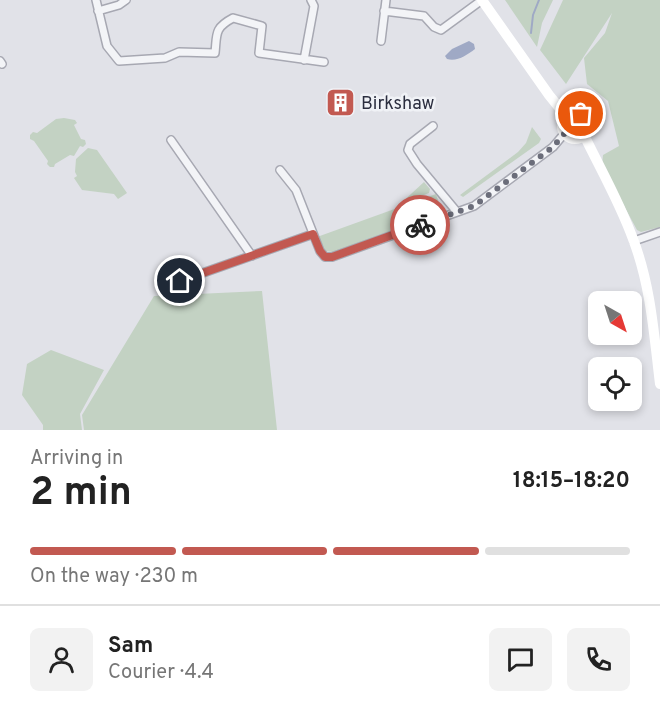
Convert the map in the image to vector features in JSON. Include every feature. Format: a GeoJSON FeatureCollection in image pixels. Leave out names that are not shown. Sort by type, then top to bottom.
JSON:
{"type":"FeatureCollection","features":[{"type":"Feature","properties":{"kind":"main road"},"geometry":{"type":"LineString","coordinates":[[482,0],[566,116]]}},
{"type":"Feature","properties":{"kind":"main road"},"geometry":{"type":"LineString","coordinates":[[574,136],[588,126],[583,116],[573,113],[566,116],[562,122],[574,136],[593,153],[634,241],[654,324],[660,384]]}},
{"type":"Feature","properties":{"kind":"street"},"geometry":{"type":"LineString","coordinates":[[96,0],[107,45],[119,61],[165,58],[179,52],[215,53],[218,29],[233,18],[262,26],[259,53],[324,62]]}},
{"type":"Feature","properties":{"kind":"street"},"geometry":{"type":"LineString","coordinates":[[98,11],[119,5],[126,0]]}},
{"type":"Feature","properties":{"kind":"street"},"geometry":{"type":"LineString","coordinates":[[304,60],[314,6],[311,0]]}},
{"type":"Feature","properties":{"kind":"street"},"geometry":{"type":"LineString","coordinates":[[381,41],[386,0]]}},
{"type":"Feature","properties":{"kind":"street"},"geometry":{"type":"LineString","coordinates":[[384,11],[424,16],[434,27],[441,30],[482,0]]}},
{"type":"Feature","properties":{"kind":"street"},"geometry":{"type":"LineString","coordinates":[[433,126],[410,144],[408,150],[457,212]]}},
{"type":"Feature","properties":{"kind":"street"},"geometry":{"type":"LineString","coordinates":[[280,170],[296,190],[320,251],[325,257],[332,257],[474,206],[553,147],[574,136]]}},
{"type":"Feature","properties":{"kind":"street"},"geometry":{"type":"LineString","coordinates":[[171,140],[252,256]]}},
{"type":"Feature","properties":{"kind":"street"},"geometry":{"type":"LineString","coordinates":[[634,241],[660,231]]}},
{"type":"Feature","properties":{"kind":"street"},"geometry":{"type":"LineString","coordinates":[[180,281],[313,234]]}},
{"type":"Feature","properties":{"kind":"green space"},"geometry":{"type":"Polygon","coordinates":[[[505,0],[553,0],[542,23],[537,47],[505,0]]]}},
{"type":"Feature","properties":{"kind":"green space"},"geometry":{"type":"Polygon","coordinates":[[[563,0],[660,0],[660,227],[641,232],[637,230],[602,165],[603,155],[619,146],[608,101],[587,84],[584,58],[605,33],[612,13],[566,84],[540,50],[563,0]]]}},
{"type":"Feature","properties":{"kind":"green space"},"geometry":{"type":"Polygon","coordinates":[[[56,119],[75,120],[77,123],[74,125],[86,144],[83,147],[80,146],[74,156],[70,155],[54,167],[50,167],[34,141],[30,139],[30,135],[33,132],[37,133],[56,119]]]}},
{"type":"Feature","properties":{"kind":"green space"},"geometry":{"type":"Polygon","coordinates":[[[532,127],[541,139],[539,143],[463,197],[460,195],[518,152],[526,143],[532,127]]]}},
{"type":"Feature","properties":{"kind":"green space"},"geometry":{"type":"Polygon","coordinates":[[[88,148],[97,150],[127,193],[118,199],[114,194],[82,190],[74,178],[77,176],[76,159],[88,148]]]}},
{"type":"Feature","properties":{"kind":"green space"},"geometry":{"type":"Polygon","coordinates":[[[424,182],[430,189],[429,193],[399,205],[424,182]]]}},
{"type":"Feature","properties":{"kind":"green space"},"geometry":{"type":"Polygon","coordinates":[[[436,194],[441,209],[437,215],[333,252],[324,251],[317,237],[436,194]]]}},
{"type":"Feature","properties":{"kind":"green space"},"geometry":{"type":"Polygon","coordinates":[[[262,291],[277,430],[84,430],[82,415],[154,296],[262,291]]]}},
{"type":"Feature","properties":{"kind":"green space"},"geometry":{"type":"Polygon","coordinates":[[[51,350],[104,370],[80,414],[82,430],[43,430],[43,425],[22,395],[27,364],[51,350]]]}},
{"type":"Feature","properties":{"kind":"water"},"geometry":{"type":"Polygon","coordinates":[[[469,41],[474,44],[475,49],[458,59],[447,59],[445,56],[452,49],[469,41]]]}},
{"type":"Feature","properties":{"kind":"waterway"},"geometry":{"type":"LineString","coordinates":[[531,33],[533,15],[539,0]]}},
{"type":"Feature","properties":{"kind":"way so far"},"geometry":{"type":"LineString","coordinates":[[420,225],[474,206],[553,147],[564,134],[561,127],[562,122],[569,113],[581,114]]}},
{"type":"Feature","properties":{"kind":"place","name":"Birkshaw"},"geometry":{"type":"Point","coordinates":[340,103]}},
{"type":"Feature","properties":{"kind":"route"},"geometry":{"type":"LineString","coordinates":[[180,281],[313,234],[320,251],[325,257],[332,257],[420,225]]}}]}
